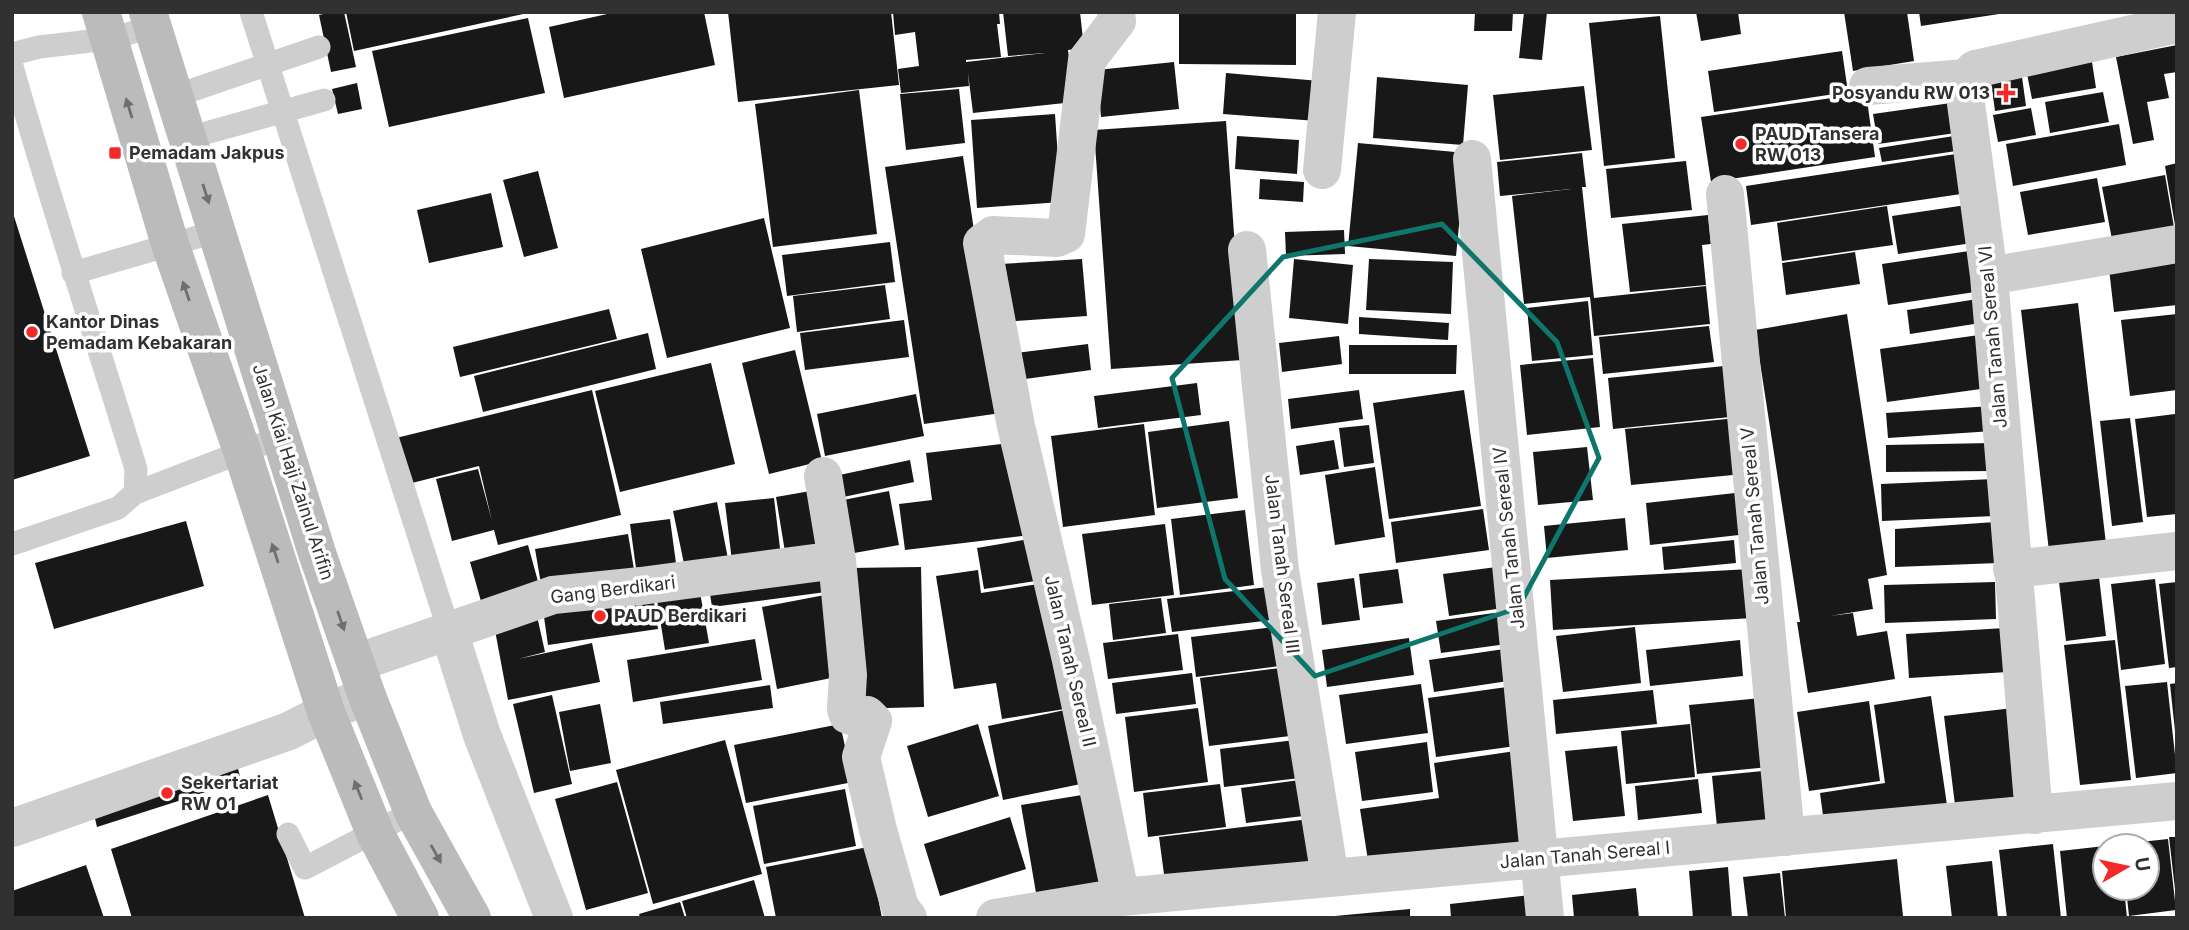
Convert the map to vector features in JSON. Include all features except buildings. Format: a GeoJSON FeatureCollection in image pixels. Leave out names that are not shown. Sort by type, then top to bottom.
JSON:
{"type":"FeatureCollection","features":[{"type":"Feature","properties":{"kind":"main road","name":"Jalan Kiai Haji Zainul Arifin"},"geometry":{"type":"LineString","coordinates":[[151,20],[317,552],[361,679],[413,812],[472,918]]}},
{"type":"Feature","properties":{"kind":"main road"},"geometry":{"type":"LineString","coordinates":[[104,26],[170,244],[242,451],[326,712],[375,832],[420,918]]}},
{"type":"Feature","properties":{"kind":"street","name":"Jalan Tanah Sereal II"},"geometry":{"type":"LineString","coordinates":[[1116,12],[1116,22],[1087,60],[1066,234],[1057,238],[993,235],[982,243],[1016,426],[1071,660],[1121,897]]}},
{"type":"Feature","properties":{"kind":"street"},"geometry":{"type":"LineString","coordinates":[[1322,170],[1337,12]]}},
{"type":"Feature","properties":{"kind":"street"},"geometry":{"type":"LineString","coordinates":[[1868,86],[1966,78],[1975,69],[2177,24]]}},
{"type":"Feature","properties":{"kind":"street","name":"Jalan Tanah Sereal VI"},"geometry":{"type":"LineString","coordinates":[[1966,78],[1965,96],[1989,276],[2034,814]]}},
{"type":"Feature","properties":{"kind":"street","name":"Jalan Tanah Sereal IV"},"geometry":{"type":"LineString","coordinates":[[1472,159],[1545,918]]}},
{"type":"Feature","properties":{"kind":"street","name":"Jalan Tanah Sereal V"},"geometry":{"type":"LineString","coordinates":[[1725,194],[1786,837]]}},
{"type":"Feature","properties":{"kind":"street"},"geometry":{"type":"LineString","coordinates":[[1989,276],[2177,244]]}},
{"type":"Feature","properties":{"kind":"street","name":"Jalan Tanah Sereal III"},"geometry":{"type":"LineString","coordinates":[[1247,250],[1280,570],[1330,877]]}},
{"type":"Feature","properties":{"kind":"street"},"geometry":{"type":"LineString","coordinates":[[823,476],[837,560],[848,675],[846,709],[848,715],[867,715],[873,721],[861,757],[900,907],[908,918]]}},
{"type":"Feature","properties":{"kind":"street"},"geometry":{"type":"LineString","coordinates":[[2012,569],[2177,551]]}},
{"type":"Feature","properties":{"kind":"street","name":"Gang Berdikari"},"geometry":{"type":"LineString","coordinates":[[12,828],[289,732],[326,712],[361,679],[449,631],[553,595],[837,560]]}},
{"type":"Feature","properties":{"kind":"street"},"geometry":{"type":"LineString","coordinates":[[449,631],[482,735],[554,918]]}},
{"type":"Feature","properties":{"kind":"street","name":"Jalan Tanah Sereal I"},"geometry":{"type":"LineString","coordinates":[[995,918],[1121,897],[2177,801]]}},
{"type":"Feature","properties":{"kind":"lane"},"geometry":{"type":"LineString","coordinates":[[251,12],[449,631]]}},
{"type":"Feature","properties":{"kind":"lane"},"geometry":{"type":"LineString","coordinates":[[12,54],[104,26],[151,20]]}},
{"type":"Feature","properties":{"kind":"lane"},"geometry":{"type":"LineString","coordinates":[[175,96],[318,47]]}},
{"type":"Feature","properties":{"kind":"lane"},"geometry":{"type":"LineString","coordinates":[[12,66],[73,272],[136,469],[135,494]]}},
{"type":"Feature","properties":{"kind":"lane"},"geometry":{"type":"LineString","coordinates":[[188,138],[324,100]]}},
{"type":"Feature","properties":{"kind":"lane"},"geometry":{"type":"LineString","coordinates":[[73,272],[218,231]]}},
{"type":"Feature","properties":{"kind":"lane"},"geometry":{"type":"LineString","coordinates":[[12,544],[118,508],[135,494],[281,437]]}},
{"type":"Feature","properties":{"kind":"lane"},"geometry":{"type":"LineString","coordinates":[[288,834],[304,868],[413,812]]}},
{"type":"Feature","properties":{"kind":"highlighted area"},"geometry":{"type":"Polygon","coordinates":[[[1442,224],[1557,342],[1599,458],[1518,608],[1315,676],[1225,579],[1172,378],[1283,257],[1442,224]]]}},
{"type":"Feature","properties":{"kind":"place","name":"Posyandu RW 013"},"geometry":{"type":"Point","coordinates":[2006,93]}},
{"type":"Feature","properties":{"kind":"place","name":"PAUD Tansera RW 013"},"geometry":{"type":"Point","coordinates":[1741,144]}},
{"type":"Feature","properties":{"kind":"place","name":"Pemadam Jakpus"},"geometry":{"type":"Point","coordinates":[115,153]}},
{"type":"Feature","properties":{"kind":"place","name":"Kantor Dinas Pemadam Kebakaran"},"geometry":{"type":"Point","coordinates":[32,332]}},
{"type":"Feature","properties":{"kind":"place","name":"PAUD Berdikari"},"geometry":{"type":"Point","coordinates":[600,616]}},
{"type":"Feature","properties":{"kind":"place","name":"Sekertariat RW 01"},"geometry":{"type":"Point","coordinates":[167,793]}}]}
